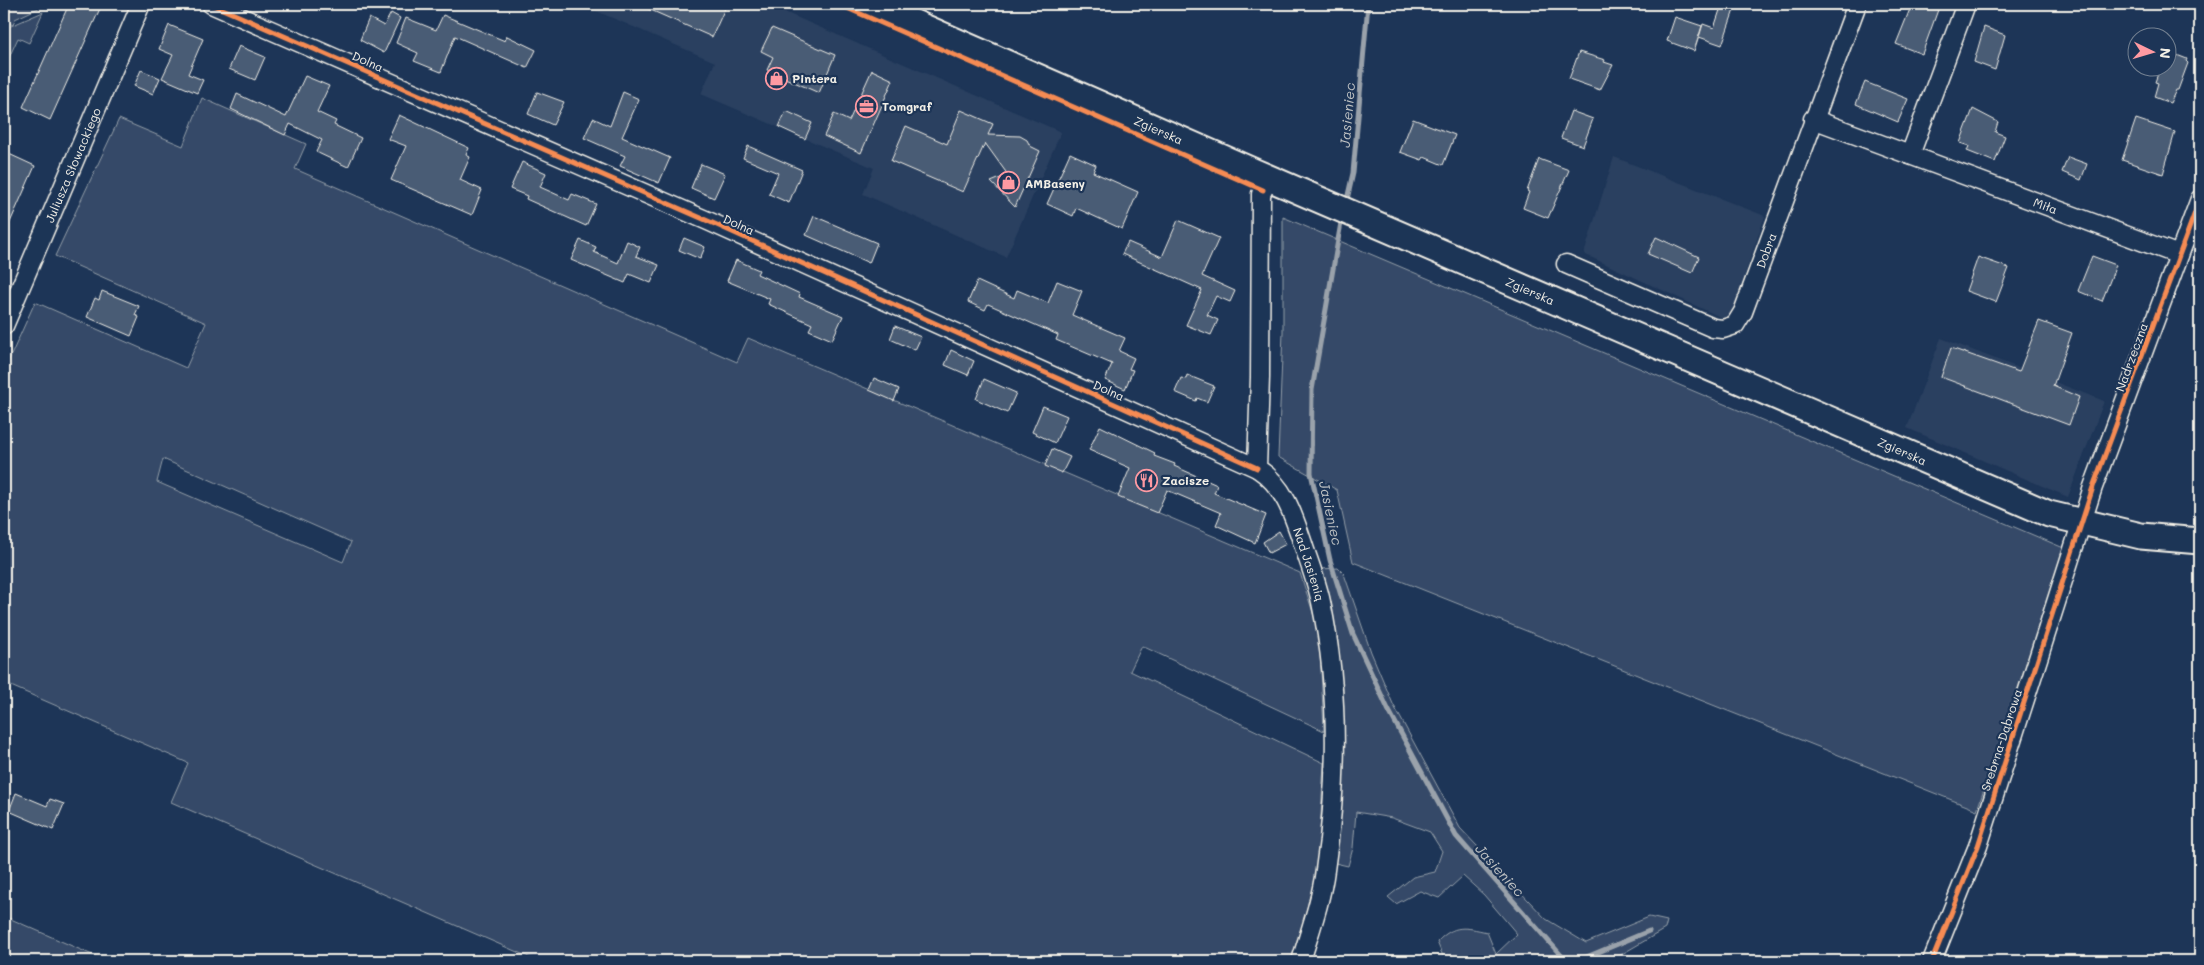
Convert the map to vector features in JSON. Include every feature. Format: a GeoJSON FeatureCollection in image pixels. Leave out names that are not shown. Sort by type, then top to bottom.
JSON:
{"type":"FeatureCollection","features":[{"type":"Feature","properties":{"kind":"main road","name":"Zgierska"},"geometry":{"type":"LineString","coordinates":[[872,4],[1269,178],[2049,514],[2141,536],[2200,541]]}},
{"type":"Feature","properties":{"kind":"street","name":"Juliusza Słowackiego"},"geometry":{"type":"LineString","coordinates":[[4,326],[141,4]]}},
{"type":"Feature","properties":{"kind":"street","name":"Dolna"},"geometry":{"type":"LineString","coordinates":[[211,4],[708,221],[1257,468]]}},
{"type":"Feature","properties":{"kind":"street","name":"Dobra"},"geometry":{"type":"LineString","coordinates":[[1566,264],[1713,328],[1735,325],[1743,312],[1856,4]]}},
{"type":"Feature","properties":{"kind":"street"},"geometry":{"type":"LineString","coordinates":[[1910,155],[1966,4]]}},
{"type":"Feature","properties":{"kind":"street","name":"Miła"},"geometry":{"type":"LineString","coordinates":[[1813,119],[2179,255]]}},
{"type":"Feature","properties":{"kind":"street"},"geometry":{"type":"LineString","coordinates":[[1257,468],[1260,377],[1261,194],[1269,178]]}},
{"type":"Feature","properties":{"kind":"street","name":"Nadrzeczna"},"geometry":{"type":"LineString","coordinates":[[2081,522],[2200,199]]}},
{"type":"Feature","properties":{"kind":"street","name":"Nad Jasienią"},"geometry":{"type":"LineString","coordinates":[[1257,468],[1269,476],[1284,496],[1298,530],[1321,600],[1330,664],[1334,786],[1325,870],[1301,961]]}},
{"type":"Feature","properties":{"kind":"street","name":"Srebrna-Dąbrowa"},"geometry":{"type":"LineString","coordinates":[[1932,961],[1978,846],[2054,614],[2081,522]]}},
{"type":"Feature","properties":{"kind":"shaded area"},"geometry":{"type":"Polygon","coordinates":[[[4,4],[47,4],[15,19],[13,25],[7,22],[4,24],[4,4]]]}},
{"type":"Feature","properties":{"kind":"shaded area"},"geometry":{"type":"Polygon","coordinates":[[[580,4],[766,4],[1061,132],[1006,257],[863,194],[874,168],[701,94],[715,62],[580,4]]]}},
{"type":"Feature","properties":{"kind":"shaded area"},"geometry":{"type":"Polygon","coordinates":[[[43,12],[29,43],[18,38],[4,68],[4,29],[43,12]]]}},
{"type":"Feature","properties":{"kind":"shaded area"},"geometry":{"type":"Polygon","coordinates":[[[202,98],[306,144],[295,169],[737,362],[748,338],[1300,573],[1319,631],[1324,731],[1142,646],[1130,671],[1324,763],[1318,867],[1293,961],[538,961],[171,802],[188,763],[4,683],[4,371],[35,302],[186,368],[206,323],[55,256],[119,119],[183,146],[202,98]],[[163,459],[157,482],[343,562],[351,542],[163,459]]]}},
{"type":"Feature","properties":{"kind":"shaded area"},"geometry":{"type":"Polygon","coordinates":[[[1614,157],[1765,216],[1729,321],[1584,254],[1614,157]]]}},
{"type":"Feature","properties":{"kind":"shaded area"},"geometry":{"type":"Polygon","coordinates":[[[1283,217],[2066,549],[1977,810],[1353,562],[1337,490],[1278,457],[1283,332],[1283,217]]]}},
{"type":"Feature","properties":{"kind":"shaded area"},"geometry":{"type":"Polygon","coordinates":[[[1941,338],[2104,401],[2068,497],[1907,428],[1941,338]]]}},
{"type":"Feature","properties":{"kind":"shaded area"},"geometry":{"type":"Polygon","coordinates":[[[1338,568],[1344,574],[1371,652],[1393,704],[1460,828],[1546,919],[1586,943],[1649,917],[1667,921],[1665,929],[1610,961],[1445,961],[1437,942],[1454,930],[1466,928],[1487,932],[1496,954],[1517,934],[1484,895],[1463,876],[1439,898],[1420,891],[1396,904],[1388,897],[1413,877],[1435,872],[1442,851],[1430,832],[1392,818],[1356,812],[1353,848],[1348,866],[1335,863],[1335,646],[1331,607],[1321,569],[1338,568]]]}},
{"type":"Feature","properties":{"kind":"shaded area"},"geometry":{"type":"Polygon","coordinates":[[[4,916],[106,961],[4,961],[4,916]]]}},
{"type":"Feature","properties":{"kind":"building"},"geometry":{"type":"Polygon","coordinates":[[[69,4],[102,4],[50,120],[23,107],[69,4]]]}},
{"type":"Feature","properties":{"kind":"building"},"geometry":{"type":"Polygon","coordinates":[[[637,4],[716,4],[725,8],[712,37],[637,4]]]}},
{"type":"Feature","properties":{"kind":"building"},"geometry":{"type":"Polygon","coordinates":[[[1722,4],[1736,4],[1722,45],[1699,37],[1703,24],[1714,28],[1722,4]]]}},
{"type":"Feature","properties":{"kind":"building"},"geometry":{"type":"Polygon","coordinates":[[[1912,4],[1929,4],[1939,7],[1922,54],[1896,44],[1912,4]]]}},
{"type":"Feature","properties":{"kind":"building"},"geometry":{"type":"Polygon","coordinates":[[[391,13],[400,18],[384,53],[360,40],[369,18],[384,26],[391,13]]]}},
{"type":"Feature","properties":{"kind":"building"},"geometry":{"type":"Polygon","coordinates":[[[443,15],[505,41],[507,36],[536,50],[527,68],[455,36],[441,72],[414,61],[418,53],[396,43],[406,18],[436,30],[443,15]]]}},
{"type":"Feature","properties":{"kind":"building"},"geometry":{"type":"Polygon","coordinates":[[[1675,17],[1702,26],[1694,51],[1667,41],[1675,17]]]}},
{"type":"Feature","properties":{"kind":"building"},"geometry":{"type":"Polygon","coordinates":[[[169,25],[203,39],[188,74],[203,80],[197,93],[162,78],[173,55],[159,49],[169,25]]]}},
{"type":"Feature","properties":{"kind":"building"},"geometry":{"type":"Polygon","coordinates":[[[1984,27],[2005,35],[1995,70],[1974,62],[1984,27]]]}},
{"type":"Feature","properties":{"kind":"building"},"geometry":{"type":"Polygon","coordinates":[[[772,28],[835,55],[819,93],[767,70],[773,57],[761,51],[772,28]]]}},
{"type":"Feature","properties":{"kind":"building"},"geometry":{"type":"Polygon","coordinates":[[[239,46],[265,57],[255,80],[229,69],[239,46]]]}},
{"type":"Feature","properties":{"kind":"building"},"geometry":{"type":"Polygon","coordinates":[[[1579,52],[1605,60],[1604,62],[1613,65],[1600,90],[1569,79],[1579,52]]]}},
{"type":"Feature","properties":{"kind":"building"},"geometry":{"type":"Polygon","coordinates":[[[2176,55],[2187,59],[2188,63],[2178,90],[2176,90],[2170,103],[2154,97],[2158,83],[2155,82],[2156,78],[2176,78],[2176,55]]]}},
{"type":"Feature","properties":{"kind":"building"},"geometry":{"type":"Polygon","coordinates":[[[141,70],[160,78],[153,94],[134,86],[141,70]]]}},
{"type":"Feature","properties":{"kind":"building"},"geometry":{"type":"Polygon","coordinates":[[[872,70],[893,80],[861,153],[824,136],[834,114],[849,121],[872,70]]]}},
{"type":"Feature","properties":{"kind":"building"},"geometry":{"type":"Polygon","coordinates":[[[305,76],[329,86],[317,112],[336,121],[334,125],[361,138],[348,167],[316,152],[322,140],[290,124],[285,135],[231,109],[237,94],[286,117],[305,76]]]}},
{"type":"Feature","properties":{"kind":"building"},"geometry":{"type":"Polygon","coordinates":[[[1865,82],[1908,99],[1898,122],[1856,104],[1865,82]]]}},
{"type":"Feature","properties":{"kind":"building"},"geometry":{"type":"Polygon","coordinates":[[[537,92],[564,102],[553,125],[528,114],[537,92]]]}},
{"type":"Feature","properties":{"kind":"building"},"geometry":{"type":"Polygon","coordinates":[[[623,92],[639,99],[622,137],[670,158],[659,183],[620,166],[625,156],[584,138],[593,118],[610,126],[623,92]]]}},
{"type":"Feature","properties":{"kind":"building"},"geometry":{"type":"Polygon","coordinates":[[[1973,109],[1998,122],[1995,132],[2005,136],[1995,162],[1967,151],[1969,146],[1960,143],[1973,109]]]}},
{"type":"Feature","properties":{"kind":"building"},"geometry":{"type":"Polygon","coordinates":[[[961,110],[993,124],[988,135],[1020,136],[1027,140],[1030,146],[1040,151],[1015,207],[991,182],[1008,175],[985,143],[963,192],[891,161],[906,126],[947,144],[961,110]]]}},
{"type":"Feature","properties":{"kind":"building"},"geometry":{"type":"Polygon","coordinates":[[[786,111],[812,123],[805,139],[779,127],[786,111]]]}},
{"type":"Feature","properties":{"kind":"building"},"geometry":{"type":"Polygon","coordinates":[[[1571,111],[1593,119],[1583,146],[1561,138],[1571,111]]]}},
{"type":"Feature","properties":{"kind":"building"},"geometry":{"type":"Polygon","coordinates":[[[399,115],[469,148],[466,155],[470,157],[460,180],[482,190],[472,215],[391,180],[406,146],[388,139],[399,115]]]}},
{"type":"Feature","properties":{"kind":"building"},"geometry":{"type":"Polygon","coordinates":[[[1413,119],[1455,135],[1443,165],[1424,157],[1422,160],[1400,152],[1413,119]]]}},
{"type":"Feature","properties":{"kind":"building"},"geometry":{"type":"Polygon","coordinates":[[[2136,119],[2175,132],[2163,174],[2122,160],[2136,119]]]}},
{"type":"Feature","properties":{"kind":"building"},"geometry":{"type":"Polygon","coordinates":[[[748,146],[802,170],[789,203],[769,194],[778,173],[743,158],[748,146]]]}},
{"type":"Feature","properties":{"kind":"building"},"geometry":{"type":"Polygon","coordinates":[[[1070,153],[1096,165],[1093,172],[1138,192],[1122,229],[1076,208],[1073,216],[1047,204],[1070,153]]]}},
{"type":"Feature","properties":{"kind":"building"},"geometry":{"type":"Polygon","coordinates":[[[9,154],[35,166],[4,236],[4,165],[9,154]]]}},
{"type":"Feature","properties":{"kind":"building"},"geometry":{"type":"Polygon","coordinates":[[[2068,157],[2087,164],[2081,180],[2062,172],[2068,157]]]}},
{"type":"Feature","properties":{"kind":"building"},"geometry":{"type":"Polygon","coordinates":[[[1539,159],[1569,170],[1548,218],[1523,208],[1539,159]]]}},
{"type":"Feature","properties":{"kind":"building"},"geometry":{"type":"Polygon","coordinates":[[[522,162],[546,173],[540,187],[569,200],[572,194],[596,204],[586,226],[526,199],[527,196],[510,189],[522,162]]]}},
{"type":"Feature","properties":{"kind":"building"},"geometry":{"type":"Polygon","coordinates":[[[701,164],[725,174],[714,198],[691,188],[701,164]]]}},
{"type":"Feature","properties":{"kind":"building"},"geometry":{"type":"Polygon","coordinates":[[[814,216],[877,243],[869,263],[806,235],[814,216]]]}},
{"type":"Feature","properties":{"kind":"building"},"geometry":{"type":"Polygon","coordinates":[[[1178,220],[1219,238],[1202,276],[1235,291],[1230,302],[1216,296],[1207,315],[1218,320],[1211,335],[1186,325],[1202,290],[1122,254],[1128,242],[1162,257],[1178,220]]]}},
{"type":"Feature","properties":{"kind":"building"},"geometry":{"type":"Polygon","coordinates":[[[1656,237],[1699,257],[1692,273],[1648,254],[1656,237]]]}},
{"type":"Feature","properties":{"kind":"building"},"geometry":{"type":"Polygon","coordinates":[[[684,238],[705,247],[700,259],[679,250],[684,238]]]}},
{"type":"Feature","properties":{"kind":"building"},"geometry":{"type":"Polygon","coordinates":[[[580,240],[596,247],[594,252],[618,263],[627,241],[640,247],[636,256],[659,265],[651,283],[629,274],[625,283],[571,260],[580,240]]]}},
{"type":"Feature","properties":{"kind":"building"},"geometry":{"type":"Polygon","coordinates":[[[2092,256],[2116,265],[2102,301],[2078,291],[2092,256]]]}},
{"type":"Feature","properties":{"kind":"building"},"geometry":{"type":"Polygon","coordinates":[[[1978,257],[2009,268],[1996,302],[1966,291],[1978,257]]]}},
{"type":"Feature","properties":{"kind":"building"},"geometry":{"type":"Polygon","coordinates":[[[736,260],[759,270],[757,274],[800,294],[799,297],[843,316],[832,340],[809,330],[812,324],[768,304],[770,299],[727,281],[736,260]]]}},
{"type":"Feature","properties":{"kind":"building"},"geometry":{"type":"Polygon","coordinates":[[[977,281],[1014,298],[1017,290],[1048,303],[1057,281],[1082,291],[1072,315],[1125,338],[1119,351],[1134,358],[1129,369],[1133,370],[1125,389],[1105,380],[1112,364],[1056,340],[1058,335],[988,304],[985,310],[968,302],[977,281]]]}},
{"type":"Feature","properties":{"kind":"building"},"geometry":{"type":"Polygon","coordinates":[[[102,291],[139,306],[135,315],[139,317],[131,336],[87,317],[95,298],[99,300],[102,291]]]}},
{"type":"Feature","properties":{"kind":"building"},"geometry":{"type":"Polygon","coordinates":[[[2039,321],[2072,333],[2053,386],[2079,397],[2069,425],[1941,377],[1951,348],[2019,372],[2039,321]]]}},
{"type":"Feature","properties":{"kind":"building"},"geometry":{"type":"Polygon","coordinates":[[[895,326],[921,337],[915,350],[890,339],[895,326]]]}},
{"type":"Feature","properties":{"kind":"building"},"geometry":{"type":"Polygon","coordinates":[[[951,350],[974,361],[968,375],[945,365],[951,350]]]}},
{"type":"Feature","properties":{"kind":"building"},"geometry":{"type":"Polygon","coordinates":[[[1187,375],[1214,386],[1207,402],[1197,398],[1196,401],[1175,392],[1181,378],[1186,379],[1187,375]]]}},
{"type":"Feature","properties":{"kind":"building"},"geometry":{"type":"Polygon","coordinates":[[[874,378],[899,389],[894,401],[869,390],[874,378]]]}},
{"type":"Feature","properties":{"kind":"building"},"geometry":{"type":"Polygon","coordinates":[[[984,379],[1016,393],[1007,413],[976,399],[984,379]]]}},
{"type":"Feature","properties":{"kind":"building"},"geometry":{"type":"Polygon","coordinates":[[[1043,406],[1067,416],[1055,443],[1032,432],[1043,406]]]}},
{"type":"Feature","properties":{"kind":"building"},"geometry":{"type":"Polygon","coordinates":[[[1100,426],[1155,453],[1154,456],[1175,464],[1174,466],[1217,485],[1214,493],[1266,515],[1255,543],[1216,525],[1221,513],[1167,490],[1157,513],[1118,497],[1130,468],[1089,450],[1100,426]]]}},
{"type":"Feature","properties":{"kind":"building"},"geometry":{"type":"Polygon","coordinates":[[[1052,449],[1070,457],[1062,473],[1045,466],[1052,449]]]}},
{"type":"Feature","properties":{"kind":"building"},"geometry":{"type":"Polygon","coordinates":[[[1279,531],[1286,544],[1269,553],[1263,542],[1279,531]]]}},
{"type":"Feature","properties":{"kind":"building"},"geometry":{"type":"Polygon","coordinates":[[[16,793],[47,806],[50,799],[64,804],[53,830],[9,811],[16,793]]]}},
{"type":"Feature","properties":{"kind":"waterway","name":"Jasieniec"},"geometry":{"type":"LineString","coordinates":[[1346,204],[1353,173],[1368,4]]}},
{"type":"Feature","properties":{"kind":"waterway","name":"Jasieniec"},"geometry":{"type":"LineString","coordinates":[[1342,217],[1312,390],[1311,473],[1330,560],[1353,634],[1388,709],[1456,836],[1566,961]]}},
{"type":"Feature","properties":{"kind":"waterway"},"geometry":{"type":"LineString","coordinates":[[1577,961],[1649,931]]}},
{"type":"Feature","properties":{"kind":"cycle path"},"geometry":{"type":"LineString","coordinates":[[211,4],[708,221],[1257,468]]}},
{"type":"Feature","properties":{"kind":"cycle path"},"geometry":{"type":"LineString","coordinates":[[838,4],[1263,190]]}},
{"type":"Feature","properties":{"kind":"cycle path"},"geometry":{"type":"LineString","coordinates":[[1932,961],[1978,846],[2093,487],[2200,199]]}},
{"type":"Feature","properties":{"kind":"place","name":"Pintera"},"geometry":{"type":"Point","coordinates":[776,78]}},
{"type":"Feature","properties":{"kind":"place","name":"Tomgraf"},"geometry":{"type":"Point","coordinates":[866,106]}},
{"type":"Feature","properties":{"kind":"place","name":"AMBaseny"},"geometry":{"type":"Point","coordinates":[1009,183]}},
{"type":"Feature","properties":{"kind":"place","name":"Zacisze"},"geometry":{"type":"Point","coordinates":[1146,480]}}]}
